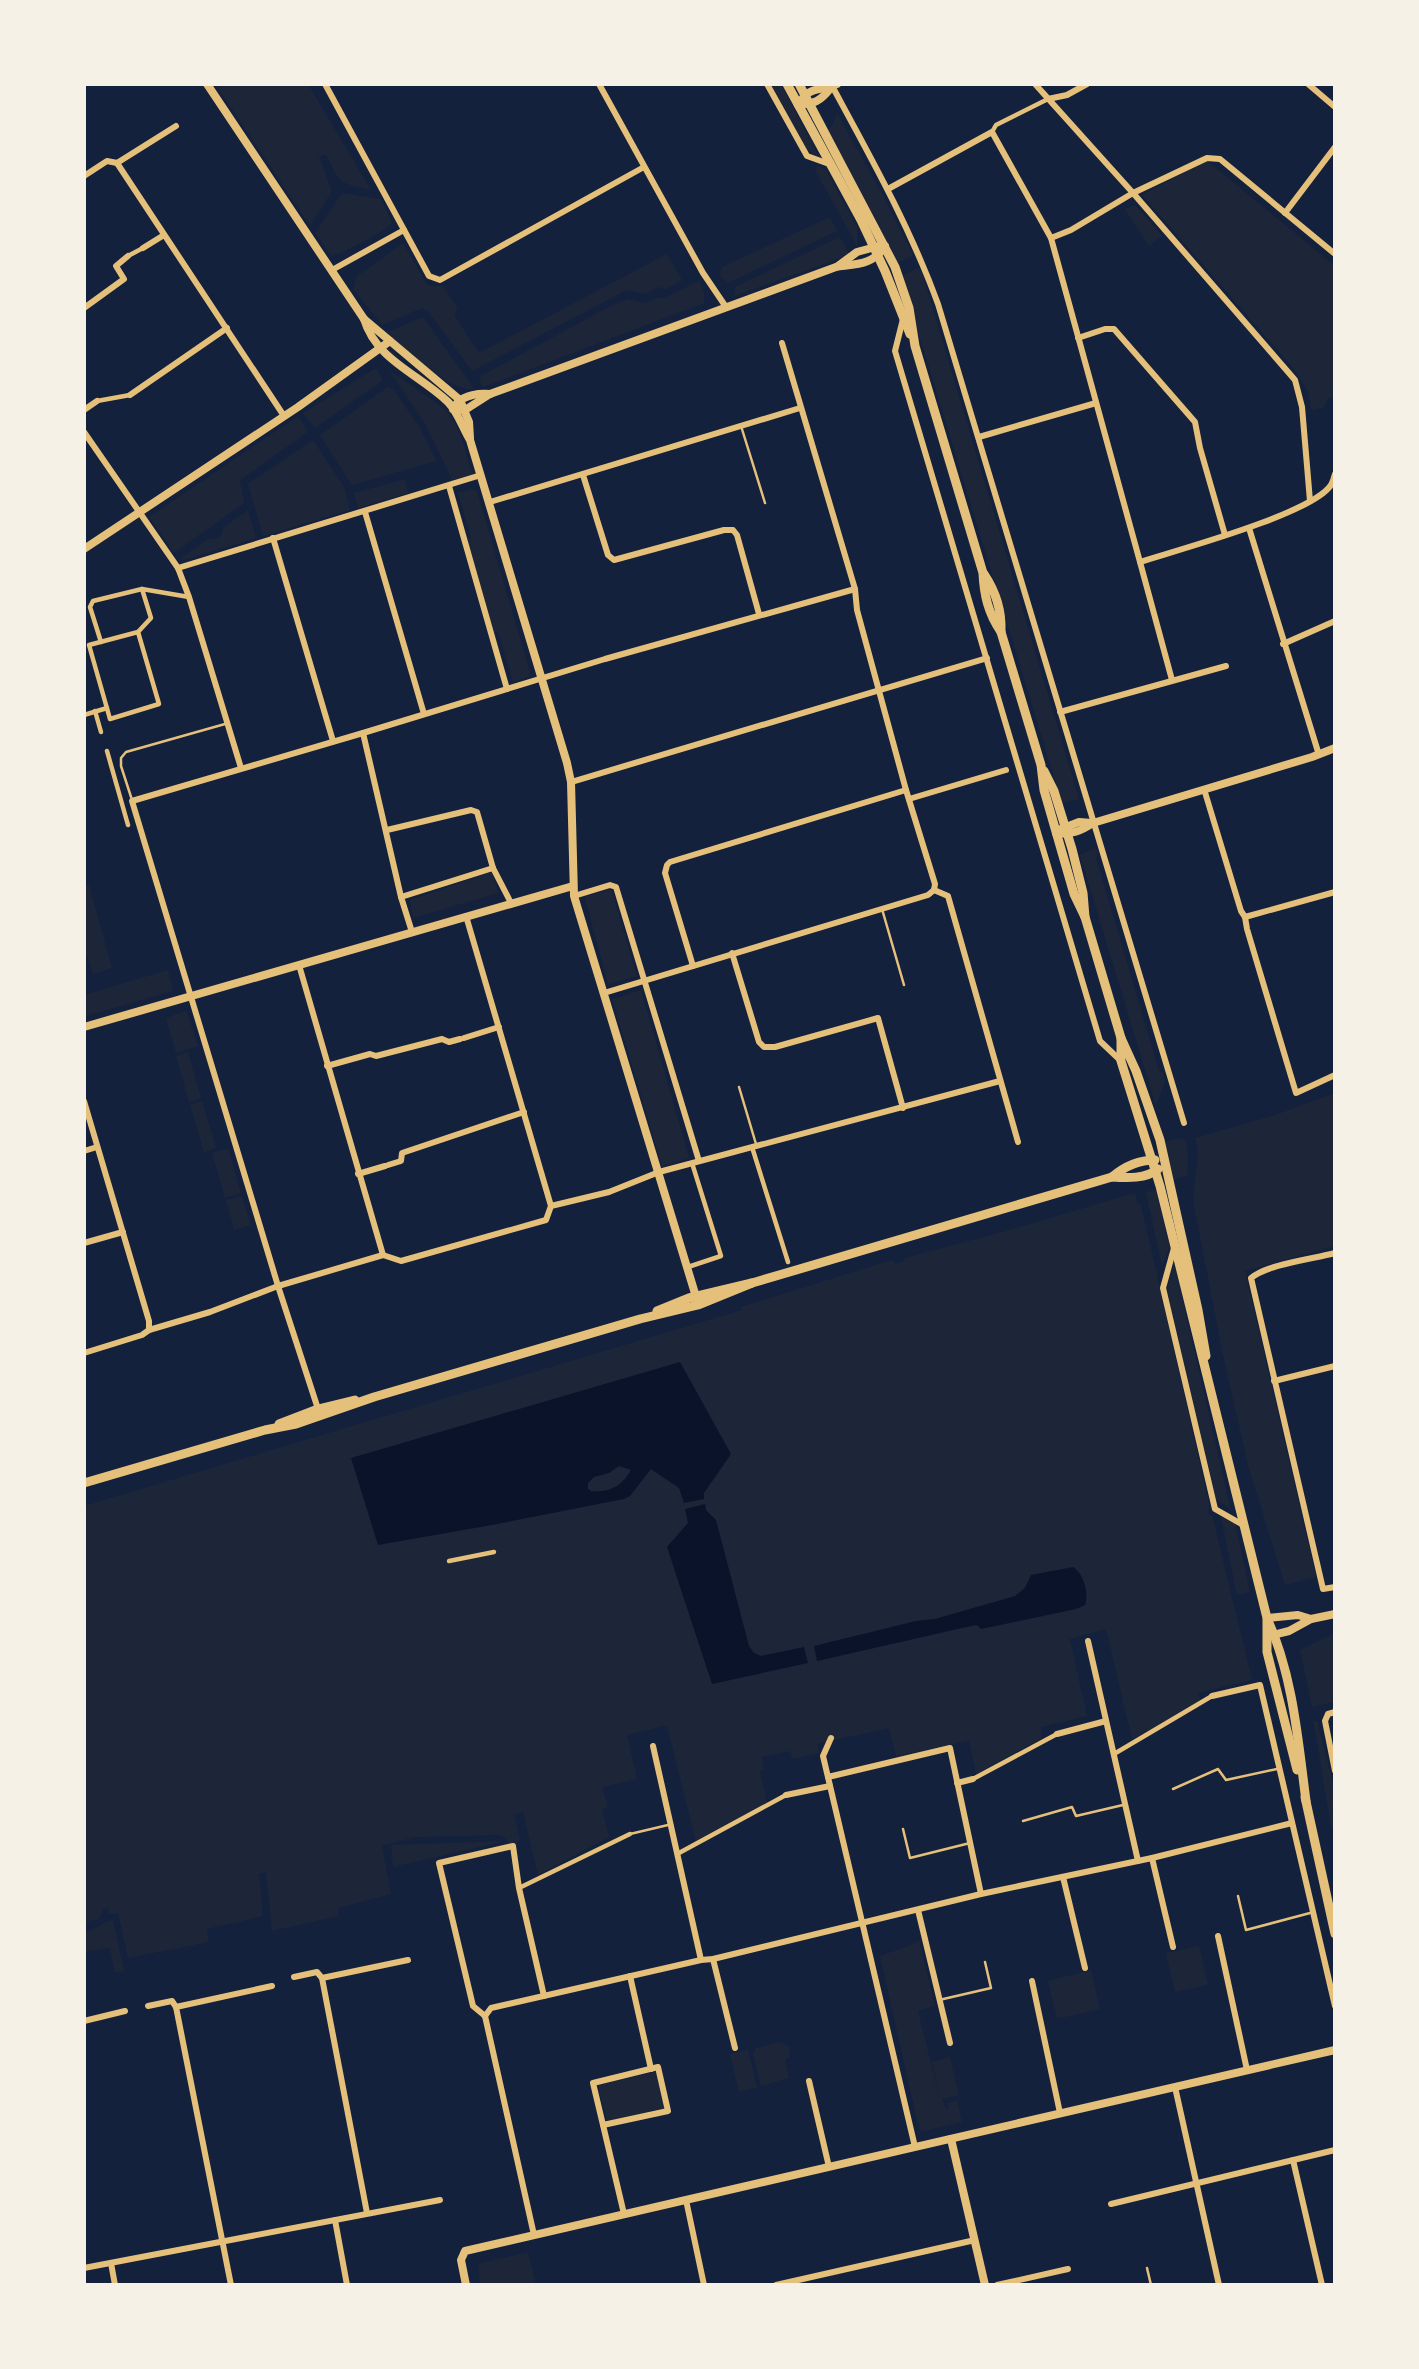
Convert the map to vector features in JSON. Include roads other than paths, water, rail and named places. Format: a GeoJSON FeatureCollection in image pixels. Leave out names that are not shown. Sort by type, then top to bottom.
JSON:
{"type":"FeatureCollection","features":[{"type":"Feature","properties":{"kind":"main road"},"geometry":{"type":"LineString","coordinates":[[787,84],[873,246],[915,346],[983,573],[993,588],[1002,617],[1001,632],[1041,765],[1054,791],[1066,830],[1083,893],[1085,917]]}},
{"type":"Feature","properties":{"kind":"main road"},"geometry":{"type":"LineString","coordinates":[[799,84],[885,246],[909,308],[915,346]]}},
{"type":"Feature","properties":{"kind":"main road"},"geometry":{"type":"LineString","coordinates":[[1041,765],[1044,790],[1074,894],[1085,917],[1121,1038],[1160,1140],[1198,1310],[1214,1406]]}},
{"type":"Feature","properties":{"kind":"main road"},"geometry":{"type":"LineString","coordinates":[[1121,1038],[1121,1061],[1156,1172],[1267,1618],[1286,1730],[1306,1801],[1335,1934]]}},
{"type":"Feature","properties":{"kind":"main road"},"geometry":{"type":"LineString","coordinates":[[1112,1177],[1123,1168],[1151,1159],[1164,1163]]}},
{"type":"Feature","properties":{"kind":"main road"},"geometry":{"type":"LineString","coordinates":[[84,1483],[1112,1177],[1128,1178],[1156,1172],[1164,1163]]}},
{"type":"Feature","properties":{"kind":"street"},"geometry":{"type":"LineString","coordinates":[[206,84],[364,319],[369,334],[381,349],[453,409],[470,440],[571,782],[575,895],[697,1300]]}},
{"type":"Feature","properties":{"kind":"street"},"geometry":{"type":"LineString","coordinates":[[325,84],[429,276],[440,279],[645,167]]}},
{"type":"Feature","properties":{"kind":"street"},"geometry":{"type":"LineString","coordinates":[[599,84],[703,273],[726,307]]}},
{"type":"Feature","properties":{"kind":"street"},"geometry":{"type":"LineString","coordinates":[[767,84],[807,156],[832,165]]}},
{"type":"Feature","properties":{"kind":"street"},"geometry":{"type":"LineString","coordinates":[[1035,84],[1295,380],[1302,407],[1310,501]]}},
{"type":"Feature","properties":{"kind":"street"},"geometry":{"type":"LineString","coordinates":[[887,189],[992,132],[996,125],[1048,99],[1067,95],[1087,84]]}},
{"type":"Feature","properties":{"kind":"street"},"geometry":{"type":"LineString","coordinates":[[1308,84],[1335,107]]}},
{"type":"Feature","properties":{"kind":"street"},"geometry":{"type":"LineString","coordinates":[[798,105],[805,94],[833,85]]}},
{"type":"Feature","properties":{"kind":"street"},"geometry":{"type":"LineString","coordinates":[[798,105],[811,104],[824,97],[833,85]]}},
{"type":"Feature","properties":{"kind":"street"},"geometry":{"type":"LineString","coordinates":[[833,85],[925,269],[979,437],[1184,1123]]}},
{"type":"Feature","properties":{"kind":"street"},"geometry":{"type":"LineString","coordinates":[[84,176],[107,161],[117,163],[176,126]]}},
{"type":"Feature","properties":{"kind":"street"},"geometry":{"type":"LineString","coordinates":[[992,132],[1051,238],[1172,680]]}},
{"type":"Feature","properties":{"kind":"street"},"geometry":{"type":"LineString","coordinates":[[1285,213],[1335,147]]}},
{"type":"Feature","properties":{"kind":"street"},"geometry":{"type":"LineString","coordinates":[[1051,238],[1071,230],[1133,193],[1207,158],[1220,159],[1335,254]]}},
{"type":"Feature","properties":{"kind":"street"},"geometry":{"type":"LineString","coordinates":[[117,163],[284,416]]}},
{"type":"Feature","properties":{"kind":"street"},"geometry":{"type":"LineString","coordinates":[[332,270],[404,230]]}},
{"type":"Feature","properties":{"kind":"street"},"geometry":{"type":"LineString","coordinates":[[84,307],[124,279],[116,266],[163,235]]}},
{"type":"Feature","properties":{"kind":"street"},"geometry":{"type":"LineString","coordinates":[[836,267],[857,252],[873,246],[885,246]]}},
{"type":"Feature","properties":{"kind":"street"},"geometry":{"type":"LineString","coordinates":[[453,409],[466,410],[490,394],[836,267],[863,263],[878,257],[885,246]]}},
{"type":"Feature","properties":{"kind":"street"},"geometry":{"type":"LineString","coordinates":[[364,319],[460,400],[466,410],[470,440]]}},
{"type":"Feature","properties":{"kind":"street"},"geometry":{"type":"LineString","coordinates":[[903,319],[895,351],[1100,1041],[1121,1061]]}},
{"type":"Feature","properties":{"kind":"street"},"geometry":{"type":"LineString","coordinates":[[84,410],[97,401],[130,395],[227,328]]}},
{"type":"Feature","properties":{"kind":"street"},"geometry":{"type":"LineString","coordinates":[[1078,338],[1114,329],[1195,422],[1225,536]]}},
{"type":"Feature","properties":{"kind":"street"},"geometry":{"type":"LineString","coordinates":[[84,550],[284,416],[390,341]]}},
{"type":"Feature","properties":{"kind":"street"},"geometry":{"type":"LineString","coordinates":[[604,993],[934,891],[935,884],[906,790],[857,610],[855,589],[782,343]]}},
{"type":"Feature","properties":{"kind":"street"},"geometry":{"type":"LineString","coordinates":[[453,409],[460,400],[481,393],[490,394]]}},
{"type":"Feature","properties":{"kind":"street"},"geometry":{"type":"LineString","coordinates":[[979,437],[1096,403]]}},
{"type":"Feature","properties":{"kind":"street"},"geometry":{"type":"LineString","coordinates":[[490,502],[800,408]]}},
{"type":"Feature","properties":{"kind":"street"},"geometry":{"type":"LineString","coordinates":[[84,432],[178,568],[190,597],[241,768]]}},
{"type":"Feature","properties":{"kind":"street"},"geometry":{"type":"LineString","coordinates":[[1140,562],[1249,528],[1310,501],[1330,486],[1335,474]]}},
{"type":"Feature","properties":{"kind":"street"},"geometry":{"type":"LineString","coordinates":[[178,568],[481,475]]}},
{"type":"Feature","properties":{"kind":"street"},"geometry":{"type":"LineString","coordinates":[[583,475],[608,555],[614,560],[724,530],[733,530],[737,535],[760,614]]}},
{"type":"Feature","properties":{"kind":"street"},"geometry":{"type":"LineString","coordinates":[[449,486],[507,689]]}},
{"type":"Feature","properties":{"kind":"street"},"geometry":{"type":"LineString","coordinates":[[365,512],[424,714]]}},
{"type":"Feature","properties":{"kind":"street"},"geometry":{"type":"LineString","coordinates":[[1249,528],[1319,755]]}},
{"type":"Feature","properties":{"kind":"street"},"geometry":{"type":"LineString","coordinates":[[273,538],[333,741]]}},
{"type":"Feature","properties":{"kind":"street"},"geometry":{"type":"LineString","coordinates":[[101,642],[90,607],[93,601],[142,589],[190,597]]}},
{"type":"Feature","properties":{"kind":"street"},"geometry":{"type":"LineString","coordinates":[[138,632],[159,704],[110,719],[89,645],[138,632],[151,618],[142,589]]}},
{"type":"Feature","properties":{"kind":"street"},"geometry":{"type":"LineString","coordinates":[[319,1413],[132,801],[760,614],[855,589]]}},
{"type":"Feature","properties":{"kind":"street"},"geometry":{"type":"LineString","coordinates":[[1283,644],[1335,621]]}},
{"type":"Feature","properties":{"kind":"street"},"geometry":{"type":"LineString","coordinates":[[571,782],[987,658]]}},
{"type":"Feature","properties":{"kind":"street"},"geometry":{"type":"LineString","coordinates":[[1060,712],[1226,666]]}},
{"type":"Feature","properties":{"kind":"street"},"geometry":{"type":"LineString","coordinates":[[84,715],[107,708]]}},
{"type":"Feature","properties":{"kind":"street"},"geometry":{"type":"LineString","coordinates":[[96,711],[101,732]]}},
{"type":"Feature","properties":{"kind":"street"},"geometry":{"type":"LineString","coordinates":[[363,733],[401,897],[412,932]]}},
{"type":"Feature","properties":{"kind":"street"},"geometry":{"type":"LineString","coordinates":[[1056,833],[1079,822],[1093,822],[1335,748]]}},
{"type":"Feature","properties":{"kind":"street"},"geometry":{"type":"LineString","coordinates":[[107,751],[128,825]]}},
{"type":"Feature","properties":{"kind":"street"},"geometry":{"type":"LineString","coordinates":[[909,799],[1020,766]]}},
{"type":"Feature","properties":{"kind":"street"},"geometry":{"type":"LineString","coordinates":[[1204,789],[1245,917],[1296,1093],[1335,1076]]}},
{"type":"Feature","properties":{"kind":"street"},"geometry":{"type":"LineString","coordinates":[[693,965],[666,873],[670,862],[906,790]]}},
{"type":"Feature","properties":{"kind":"street"},"geometry":{"type":"LineString","coordinates":[[387,830],[471,810],[477,812],[493,869],[511,904]]}},
{"type":"Feature","properties":{"kind":"street"},"geometry":{"type":"LineString","coordinates":[[401,897],[493,869]]}},
{"type":"Feature","properties":{"kind":"street"},"geometry":{"type":"LineString","coordinates":[[575,895],[610,885],[616,887],[721,1256],[687,1267]]}},
{"type":"Feature","properties":{"kind":"street"},"geometry":{"type":"LineString","coordinates":[[84,1027],[573,886]]}},
{"type":"Feature","properties":{"kind":"street"},"geometry":{"type":"LineString","coordinates":[[934,891],[948,896],[1018,1142]]}},
{"type":"Feature","properties":{"kind":"street"},"geometry":{"type":"LineString","coordinates":[[1245,917],[1335,892]]}},
{"type":"Feature","properties":{"kind":"street"},"geometry":{"type":"LineString","coordinates":[[84,1353],[210,1312],[278,1286],[383,1255],[401,1261],[546,1220],[551,1206],[466,916]]}},
{"type":"Feature","properties":{"kind":"street"},"geometry":{"type":"LineString","coordinates":[[732,953],[759,1042],[764,1047],[775,1047],[878,1018],[903,1108]]}},
{"type":"Feature","properties":{"kind":"street"},"geometry":{"type":"LineString","coordinates":[[299,965],[383,1255]]}},
{"type":"Feature","properties":{"kind":"street"},"geometry":{"type":"LineString","coordinates":[[327,1066],[442,1039],[449,1042],[499,1027]]}},
{"type":"Feature","properties":{"kind":"street"},"geometry":{"type":"LineString","coordinates":[[551,1206],[609,1192],[659,1172],[1000,1081]]}},
{"type":"Feature","properties":{"kind":"street"},"geometry":{"type":"LineString","coordinates":[[84,1101],[149,1321],[149,1330]]}},
{"type":"Feature","properties":{"kind":"street"},"geometry":{"type":"LineString","coordinates":[[358,1174],[401,1161],[402,1153],[524,1112]]}},
{"type":"Feature","properties":{"kind":"street"},"geometry":{"type":"LineString","coordinates":[[754,1146],[788,1262]]}},
{"type":"Feature","properties":{"kind":"street"},"geometry":{"type":"LineString","coordinates":[[84,1151],[97,1147]]}},
{"type":"Feature","properties":{"kind":"street"},"geometry":{"type":"LineString","coordinates":[[84,1243],[123,1232]]}},
{"type":"Feature","properties":{"kind":"street"},"geometry":{"type":"LineString","coordinates":[[1174,1248],[1163,1288],[1216,1509],[1245,1526]]}},
{"type":"Feature","properties":{"kind":"street"},"geometry":{"type":"LineString","coordinates":[[1335,1253],[1257,1273],[1251,1278],[1323,1590],[1335,1587]]}},
{"type":"Feature","properties":{"kind":"street"},"geometry":{"type":"LineString","coordinates":[[1274,1381],[1335,1366]]}},
{"type":"Feature","properties":{"kind":"street"},"geometry":{"type":"LineString","coordinates":[[449,1560],[494,1552]]}},
{"type":"Feature","properties":{"kind":"street"},"geometry":{"type":"LineString","coordinates":[[1270,1635],[1289,1631],[1311,1619],[1335,1614]]}},
{"type":"Feature","properties":{"kind":"street"},"geometry":{"type":"LineString","coordinates":[[1267,1618],[1298,1615],[1311,1619]]}},
{"type":"Feature","properties":{"kind":"street"},"geometry":{"type":"LineString","coordinates":[[1088,1641],[1138,1861]]}},
{"type":"Feature","properties":{"kind":"street"},"geometry":{"type":"LineString","coordinates":[[1114,1754],[1212,1696],[1259,1685],[1335,2006]]}},
{"type":"Feature","properties":{"kind":"street"},"geometry":{"type":"LineString","coordinates":[[1335,1712],[1328,1714],[1325,1730],[1335,1771]]}},
{"type":"Feature","properties":{"kind":"street"},"geometry":{"type":"LineString","coordinates":[[957,1783],[973,1779],[1057,1734],[1106,1721]]}},
{"type":"Feature","properties":{"kind":"street"},"geometry":{"type":"LineString","coordinates":[[831,1738],[823,1756],[915,2147]]}},
{"type":"Feature","properties":{"kind":"street"},"geometry":{"type":"LineString","coordinates":[[653,1746],[701,1960]]}},
{"type":"Feature","properties":{"kind":"street"},"geometry":{"type":"LineString","coordinates":[[828,1777],[950,1748],[981,1894]]}},
{"type":"Feature","properties":{"kind":"street"},"geometry":{"type":"LineString","coordinates":[[679,1853],[786,1795],[830,1786]]}},
{"type":"Feature","properties":{"kind":"street"},"geometry":{"type":"LineString","coordinates":[[485,2016],[491,2008],[713,1959],[981,1894],[1152,1858],[1292,1823]]}},
{"type":"Feature","properties":{"kind":"street"},"geometry":{"type":"LineString","coordinates":[[519,1888],[630,1834]]}},
{"type":"Feature","properties":{"kind":"street"},"geometry":{"type":"LineString","coordinates":[[534,2235],[485,2016],[473,2006],[439,1863],[513,1846],[519,1888],[544,1996]]}},
{"type":"Feature","properties":{"kind":"street"},"geometry":{"type":"LineString","coordinates":[[1152,1858],[1173,1947]]}},
{"type":"Feature","properties":{"kind":"street"},"geometry":{"type":"LineString","coordinates":[[1063,1877],[1085,1968]]}},
{"type":"Feature","properties":{"kind":"street"},"geometry":{"type":"LineString","coordinates":[[918,1910],[950,2043]]}},
{"type":"Feature","properties":{"kind":"street"},"geometry":{"type":"LineString","coordinates":[[1218,1936],[1247,2070]]}},
{"type":"Feature","properties":{"kind":"street"},"geometry":{"type":"LineString","coordinates":[[713,1959],[735,2048]]}},
{"type":"Feature","properties":{"kind":"street"},"geometry":{"type":"LineString","coordinates":[[322,1978],[408,1960]]}},
{"type":"Feature","properties":{"kind":"street"},"geometry":{"type":"LineString","coordinates":[[294,1977],[317,1972],[322,1978],[367,2213]]}},
{"type":"Feature","properties":{"kind":"street"},"geometry":{"type":"LineString","coordinates":[[630,1976],[650,2069]]}},
{"type":"Feature","properties":{"kind":"street"},"geometry":{"type":"LineString","coordinates":[[1032,1981],[1060,2113]]}},
{"type":"Feature","properties":{"kind":"street"},"geometry":{"type":"LineString","coordinates":[[176,2007],[272,1986]]}},
{"type":"Feature","properties":{"kind":"street"},"geometry":{"type":"LineString","coordinates":[[148,2006],[172,2001],[176,2007],[231,2285]]}},
{"type":"Feature","properties":{"kind":"street"},"geometry":{"type":"LineString","coordinates":[[84,2021],[125,2011]]}},
{"type":"Feature","properties":{"kind":"street"},"geometry":{"type":"LineString","coordinates":[[466,2285],[461,2260],[465,2251],[1335,2050]]}},
{"type":"Feature","properties":{"kind":"street"},"geometry":{"type":"LineString","coordinates":[[603,2125],[668,2110],[658,2067],[593,2083],[624,2214]]}},
{"type":"Feature","properties":{"kind":"street"},"geometry":{"type":"LineString","coordinates":[[809,2081],[829,2167]]}},
{"type":"Feature","properties":{"kind":"street"},"geometry":{"type":"LineString","coordinates":[[1175,2087],[1219,2285]]}},
{"type":"Feature","properties":{"kind":"street"},"geometry":{"type":"LineString","coordinates":[[951,2139],[985,2285]]}},
{"type":"Feature","properties":{"kind":"street"},"geometry":{"type":"LineString","coordinates":[[1111,2204],[1335,2150]]}},
{"type":"Feature","properties":{"kind":"street"},"geometry":{"type":"LineString","coordinates":[[1293,2160],[1322,2285]]}},
{"type":"Feature","properties":{"kind":"street"},"geometry":{"type":"LineString","coordinates":[[84,2268],[440,2200]]}},
{"type":"Feature","properties":{"kind":"street"},"geometry":{"type":"LineString","coordinates":[[686,2200],[704,2285]]}},
{"type":"Feature","properties":{"kind":"street"},"geometry":{"type":"LineString","coordinates":[[335,2220],[347,2285]]}},
{"type":"Feature","properties":{"kind":"street"},"geometry":{"type":"LineString","coordinates":[[776,2285],[975,2240]]}},
{"type":"Feature","properties":{"kind":"street"},"geometry":{"type":"LineString","coordinates":[[111,2263],[115,2285]]}},
{"type":"Feature","properties":{"kind":"street"},"geometry":{"type":"LineString","coordinates":[[997,2285],[1068,2269]]}},
{"type":"Feature","properties":{"kind":"lane"},"geometry":{"type":"LineString","coordinates":[[741,426],[765,503]]}},
{"type":"Feature","properties":{"kind":"lane"},"geometry":{"type":"LineString","coordinates":[[132,801],[121,766],[121,758],[126,752],[228,723]]}},
{"type":"Feature","properties":{"kind":"lane"},"geometry":{"type":"LineString","coordinates":[[882,909],[904,985]]}},
{"type":"Feature","properties":{"kind":"lane"},"geometry":{"type":"LineString","coordinates":[[739,1087],[754,1146]]}},
{"type":"Feature","properties":{"kind":"lane"},"geometry":{"type":"LineString","coordinates":[[1173,1789],[1218,1769],[1226,1780],[1279,1769]]}},
{"type":"Feature","properties":{"kind":"lane"},"geometry":{"type":"LineString","coordinates":[[1023,1821],[1072,1807],[1076,1816],[1125,1804]]}},
{"type":"Feature","properties":{"kind":"lane"},"geometry":{"type":"LineString","coordinates":[[630,1834],[672,1824]]}},
{"type":"Feature","properties":{"kind":"lane"},"geometry":{"type":"LineString","coordinates":[[903,1829],[910,1858],[970,1843]]}},
{"type":"Feature","properties":{"kind":"lane"},"geometry":{"type":"LineString","coordinates":[[1238,1896],[1246,1930],[1312,1913]]}},
{"type":"Feature","properties":{"kind":"lane"},"geometry":{"type":"LineString","coordinates":[[939,2000],[991,1988],[985,1962]]}},
{"type":"Feature","properties":{"kind":"lane"},"geometry":{"type":"LineString","coordinates":[[1147,2268],[1151,2285]]}}]}
